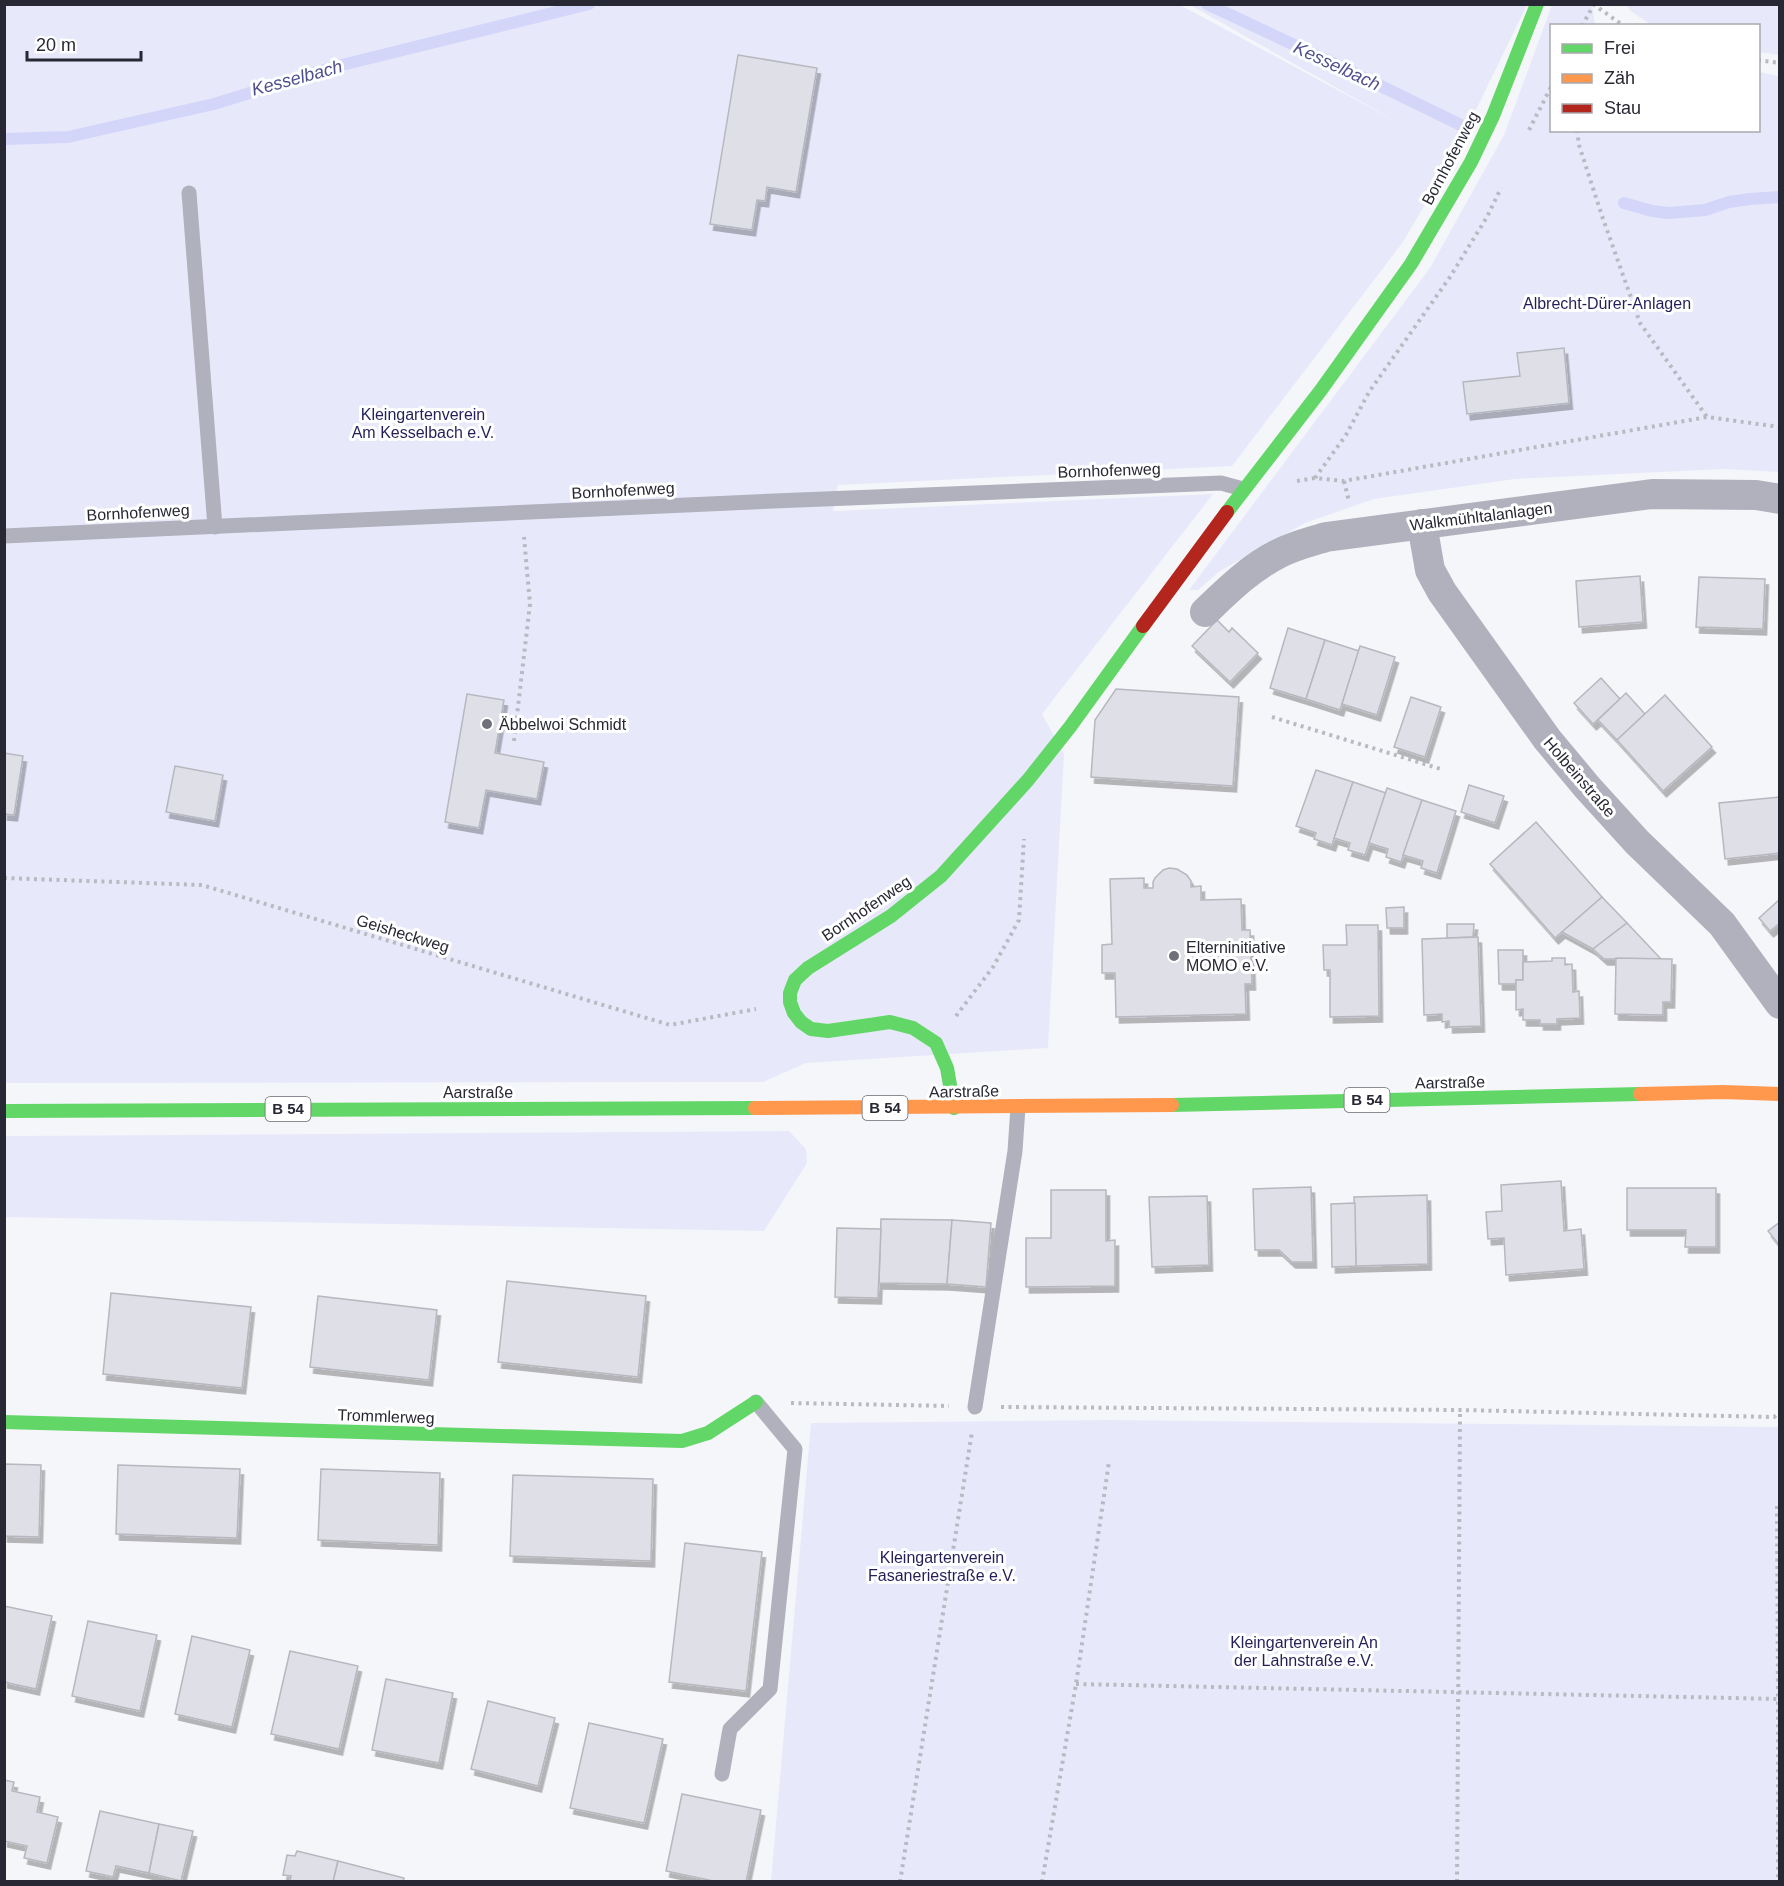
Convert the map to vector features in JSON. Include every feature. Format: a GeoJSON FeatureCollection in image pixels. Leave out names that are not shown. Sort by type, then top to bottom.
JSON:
{"type":"FeatureCollection","features":[{"type":"Feature","properties":{"kind":"street","name":"Bornhofenweg"},"geometry":{"type":"LineString","coordinates":[[790,1002],[792,986],[801,973],[891,916],[941,876],[1028,780],[1070,727],[1243,489],[1321,390],[1411,264],[1471,162],[1493,116],[1537,4]]}},
{"type":"Feature","properties":{"kind":"street","name":"Walkmühltalanlagen"},"geometry":{"type":"LineString","coordinates":[[1205,612],[1252,570],[1277,554],[1326,537],[1652,494],[1756,495],[1779,500]]}},
{"type":"Feature","properties":{"kind":"street","name":"Holbeinstraße"},"geometry":{"type":"LineString","coordinates":[[1422,524],[1430,570],[1442,592],[1547,739],[1637,842],[1722,924],[1779,1004]]}},
{"type":"Feature","properties":{"kind":"street"},"geometry":{"type":"LineString","coordinates":[[790,1002],[794,1013],[811,1029],[828,1031],[890,1022],[913,1028],[936,1043],[947,1068],[954,1108]]}},
{"type":"Feature","properties":{"kind":"street","name":"Aarstraße"},"geometry":{"type":"LineString","coordinates":[[4,1111],[954,1108],[1723,1092],[1779,1094]]}},
{"type":"Feature","properties":{"kind":"street","name":"Trommlerweg"},"geometry":{"type":"LineString","coordinates":[[4,1422],[682,1441],[708,1433],[756,1402]]}},
{"type":"Feature","properties":{"kind":"lane"},"geometry":{"type":"LineString","coordinates":[[189,193],[215,527]]}},
{"type":"Feature","properties":{"kind":"lane","name":"Bornhofenweg"},"geometry":{"type":"LineString","coordinates":[[4,536],[1221,483],[1243,489]]}},
{"type":"Feature","properties":{"kind":"lane"},"geometry":{"type":"LineString","coordinates":[[974,1414],[1015,1151],[1018,1107]]}},
{"type":"Feature","properties":{"kind":"lane"},"geometry":{"type":"LineString","coordinates":[[722,1774],[730,1729],[770,1689],[795,1449],[756,1402]]}},
{"type":"Feature","properties":{"kind":"path"},"geometry":{"type":"LineString","coordinates":[[1583,24],[1593,5],[1621,24]]}},
{"type":"Feature","properties":{"kind":"path"},"geometry":{"type":"LineString","coordinates":[[1760,60],[1779,63]]}},
{"type":"Feature","properties":{"kind":"path"},"geometry":{"type":"LineString","coordinates":[[1577,132],[1602,216],[1640,323],[1707,417]]}},
{"type":"Feature","properties":{"kind":"path"},"geometry":{"type":"LineString","coordinates":[[1294,481],[1315,478],[1344,481],[1707,417],[1779,427]]}},
{"type":"Feature","properties":{"kind":"path"},"geometry":{"type":"LineString","coordinates":[[1344,481],[1348,495]]}},
{"type":"Feature","properties":{"kind":"path"},"geometry":{"type":"LineString","coordinates":[[514,741],[530,604],[522,513]]}},
{"type":"Feature","properties":{"kind":"path"},"geometry":{"type":"LineString","coordinates":[[1272,717],[1444,770]]}},
{"type":"Feature","properties":{"kind":"path","name":"Geisheckweg"},"geometry":{"type":"LineString","coordinates":[[4,878],[202,885],[670,1025],[790,1002]]}},
{"type":"Feature","properties":{"kind":"path"},"geometry":{"type":"LineString","coordinates":[[958,1013],[993,967],[1019,920],[1020,893]]}},
{"type":"Feature","properties":{"kind":"path"},"geometry":{"type":"LineString","coordinates":[[756,1402],[974,1414],[1460,1410],[1774,1417],[1779,1413]]}},
{"type":"Feature","properties":{"kind":"path"},"geometry":{"type":"LineString","coordinates":[[1457,1881],[1460,1410]]}},
{"type":"Feature","properties":{"kind":"path"},"geometry":{"type":"LineString","coordinates":[[900,1881],[974,1414]]}},
{"type":"Feature","properties":{"kind":"path"},"geometry":{"type":"LineString","coordinates":[[1042,1881],[1076,1684],[1109,1462]]}},
{"type":"Feature","properties":{"kind":"path"},"geometry":{"type":"LineString","coordinates":[[1777,1506],[1778,1881]]}},
{"type":"Feature","properties":{"kind":"path"},"geometry":{"type":"LineString","coordinates":[[1076,1684],[1778,1699]]}},
{"type":"Feature","properties":{"kind":"green space","name":"Kleingartenverein Am Kesselbach e.V."},"geometry":{"type":"Polygon","coordinates":[[[4,5],[1180,5],[1397,122],[1190,5],[1527,5],[1455,153],[1403,242],[1232,466],[838,485],[833,511],[1213,494],[1042,714],[1064,754],[1048,1048],[806,1063],[763,1082],[5,1083],[4,5]]]}},
{"type":"Feature","properties":{"kind":"green space","name":"Albrecht-Dürer-Anlagen"},"geometry":{"type":"Polygon","coordinates":[[[1552,5],[1592,5],[1595,24],[1550,24],[1550,132],[1760,132],[1760,72],[1779,76],[1779,472],[1724,469],[1515,479],[1374,499],[1305,523],[1220,571],[1198,590],[1189,590],[1430,268],[1504,135],[1552,5]]]}},
{"type":"Feature","properties":{"kind":"green space"},"geometry":{"type":"Polygon","coordinates":[[[1626,5],[1779,5],[1779,55],[1760,52],[1760,24],[1650,24],[1626,5]]]}},
{"type":"Feature","properties":{"kind":"green space"},"geometry":{"type":"Polygon","coordinates":[[[789,1131],[806,1149],[807,1163],[764,1231],[5,1217],[5,1136],[789,1131]]]}},
{"type":"Feature","properties":{"kind":"green space","name":"Kleingartenverein An der Lahnstraße e.V."},"geometry":{"type":"Polygon","coordinates":[[[1108,1420],[1778,1427],[1779,1881],[771,1881],[811,1423],[1108,1420]]]}},
{"type":"Feature","properties":{"kind":"building"},"geometry":{"type":"Polygon","coordinates":[[[738,55],[817,68],[796,192],[767,187],[765,201],[757,200],[752,230],[710,224],[738,55]]]}},
{"type":"Feature","properties":{"kind":"building"},"geometry":{"type":"Polygon","coordinates":[[[1564,348],[1569,403],[1467,414],[1463,382],[1520,376],[1517,353],[1564,348]]]}},
{"type":"Feature","properties":{"kind":"building"},"geometry":{"type":"Polygon","coordinates":[[[1640,576],[1643,622],[1579,627],[1576,581],[1640,576]]]}},
{"type":"Feature","properties":{"kind":"building"},"geometry":{"type":"Polygon","coordinates":[[[1699,577],[1765,579],[1763,629],[1696,627],[1699,577]]]}},
{"type":"Feature","properties":{"kind":"building"},"geometry":{"type":"Polygon","coordinates":[[[1217,620],[1229,632],[1232,628],[1258,653],[1230,682],[1192,646],[1217,620]]]}},
{"type":"Feature","properties":{"kind":"building"},"geometry":{"type":"Polygon","coordinates":[[[1288,628],[1325,640],[1306,699],[1270,688],[1288,628]]]}},
{"type":"Feature","properties":{"kind":"building"},"geometry":{"type":"Polygon","coordinates":[[[1325,640],[1359,651],[1340,710],[1306,699],[1325,640]]]}},
{"type":"Feature","properties":{"kind":"building"},"geometry":{"type":"Polygon","coordinates":[[[1360,646],[1395,657],[1377,715],[1342,704],[1360,646]]]}},
{"type":"Feature","properties":{"kind":"building"},"geometry":{"type":"Polygon","coordinates":[[[1601,678],[1620,699],[1593,724],[1574,703],[1601,678]]]}},
{"type":"Feature","properties":{"kind":"building"},"geometry":{"type":"Polygon","coordinates":[[[1116,689],[1239,697],[1233,786],[1091,777],[1095,720],[1116,689]]]}},
{"type":"Feature","properties":{"kind":"building"},"geometry":{"type":"Polygon","coordinates":[[[1626,693],[1645,714],[1617,740],[1598,720],[1626,693]]]}},
{"type":"Feature","properties":{"kind":"building"},"geometry":{"type":"Polygon","coordinates":[[[467,694],[504,700],[495,753],[544,762],[537,799],[486,790],[479,828],[445,822],[467,694]]]}},
{"type":"Feature","properties":{"kind":"building"},"geometry":{"type":"Polygon","coordinates":[[[1665,695],[1712,747],[1663,791],[1617,740],[1665,695]]]}},
{"type":"Feature","properties":{"kind":"building"},"geometry":{"type":"Polygon","coordinates":[[[1411,697],[1441,707],[1425,757],[1394,747],[1411,697]]]}},
{"type":"Feature","properties":{"kind":"building"},"geometry":{"type":"Polygon","coordinates":[[[4,753],[23,756],[14,815],[4,814],[4,753]]]}},
{"type":"Feature","properties":{"kind":"building"},"geometry":{"type":"Polygon","coordinates":[[[175,766],[223,775],[215,821],[166,812],[175,766]]]}},
{"type":"Feature","properties":{"kind":"building"},"geometry":{"type":"Polygon","coordinates":[[[1316,770],[1353,782],[1332,845],[1314,839],[1316,833],[1296,826],[1316,770]]]}},
{"type":"Feature","properties":{"kind":"building"},"geometry":{"type":"Polygon","coordinates":[[[1353,782],[1386,793],[1365,855],[1348,850],[1350,843],[1334,838],[1353,782]]]}},
{"type":"Feature","properties":{"kind":"building"},"geometry":{"type":"Polygon","coordinates":[[[1469,785],[1504,796],[1495,823],[1461,812],[1469,785]]]}},
{"type":"Feature","properties":{"kind":"building"},"geometry":{"type":"Polygon","coordinates":[[[1387,788],[1422,800],[1401,862],[1386,857],[1388,849],[1369,843],[1387,788]]]}},
{"type":"Feature","properties":{"kind":"building"},"geometry":{"type":"Polygon","coordinates":[[[1780,797],[1780,853],[1725,859],[1719,803],[1780,797]]]}},
{"type":"Feature","properties":{"kind":"building"},"geometry":{"type":"Polygon","coordinates":[[[1422,800],[1456,811],[1437,873],[1421,868],[1423,861],[1403,855],[1422,800]]]}},
{"type":"Feature","properties":{"kind":"building"},"geometry":{"type":"Polygon","coordinates":[[[1536,822],[1602,897],[1555,938],[1490,864],[1536,822]]]}},
{"type":"Feature","properties":{"kind":"building"},"geometry":{"type":"Polygon","coordinates":[[[1177,869],[1187,875],[1191,881],[1191,887],[1201,886],[1201,900],[1241,899],[1242,930],[1250,930],[1252,984],[1245,984],[1246,1014],[1116,1017],[1115,973],[1102,973],[1102,945],[1112,944],[1110,879],[1144,878],[1144,888],[1153,888],[1155,878],[1163,870],[1177,869]]]}},
{"type":"Feature","properties":{"kind":"building"},"geometry":{"type":"Polygon","coordinates":[[[1602,897],[1627,923],[1593,949],[1562,932],[1602,897]]]}},
{"type":"Feature","properties":{"kind":"building"},"geometry":{"type":"Polygon","coordinates":[[[1780,899],[1780,923],[1770,931],[1759,918],[1780,899]]]}},
{"type":"Feature","properties":{"kind":"building"},"geometry":{"type":"Polygon","coordinates":[[[1404,907],[1404,928],[1387,928],[1386,908],[1404,907]]]}},
{"type":"Feature","properties":{"kind":"building"},"geometry":{"type":"Polygon","coordinates":[[[1627,923],[1661,959],[1604,959],[1593,949],[1627,923]]]}},
{"type":"Feature","properties":{"kind":"building"},"geometry":{"type":"Polygon","coordinates":[[[1447,924],[1474,924],[1473,937],[1447,938],[1447,924]]]}},
{"type":"Feature","properties":{"kind":"building"},"geometry":{"type":"Polygon","coordinates":[[[1346,925],[1378,925],[1379,1016],[1330,1017],[1330,970],[1324,970],[1323,945],[1347,945],[1346,925]]]}},
{"type":"Feature","properties":{"kind":"building"},"geometry":{"type":"Polygon","coordinates":[[[1478,937],[1481,1026],[1449,1027],[1449,1021],[1442,1022],[1442,1014],[1424,1015],[1422,939],[1478,937]]]}},
{"type":"Feature","properties":{"kind":"building"},"geometry":{"type":"Polygon","coordinates":[[[1498,950],[1523,950],[1523,980],[1516,980],[1516,984],[1499,984],[1498,950]]]}},
{"type":"Feature","properties":{"kind":"building"},"geometry":{"type":"Polygon","coordinates":[[[1552,958],[1565,958],[1565,965],[1572,964],[1573,992],[1579,991],[1580,1018],[1557,1019],[1557,1024],[1540,1024],[1540,1020],[1523,1020],[1523,1009],[1516,1010],[1516,980],[1523,980],[1523,962],[1552,961],[1552,958]]]}},
{"type":"Feature","properties":{"kind":"building"},"geometry":{"type":"Polygon","coordinates":[[[1616,958],[1672,959],[1671,1002],[1663,1002],[1663,1015],[1615,1014],[1616,958]]]}},
{"type":"Feature","properties":{"kind":"building"},"geometry":{"type":"Polygon","coordinates":[[[1561,1181],[1564,1231],[1581,1229],[1584,1269],[1506,1275],[1504,1238],[1488,1239],[1486,1212],[1502,1211],[1501,1185],[1561,1181]]]}},
{"type":"Feature","properties":{"kind":"building"},"geometry":{"type":"Polygon","coordinates":[[[1311,1187],[1313,1262],[1292,1262],[1279,1250],[1255,1250],[1253,1189],[1311,1187]]]}},
{"type":"Feature","properties":{"kind":"building"},"geometry":{"type":"Polygon","coordinates":[[[1627,1188],[1716,1188],[1716,1247],[1685,1247],[1686,1230],[1627,1230],[1627,1188]]]}},
{"type":"Feature","properties":{"kind":"building"},"geometry":{"type":"Polygon","coordinates":[[[1051,1190],[1106,1190],[1106,1241],[1115,1240],[1115,1286],[1026,1287],[1026,1238],[1051,1238],[1051,1190]]]}},
{"type":"Feature","properties":{"kind":"building"},"geometry":{"type":"Polygon","coordinates":[[[1427,1195],[1428,1264],[1356,1266],[1354,1197],[1427,1195]]]}},
{"type":"Feature","properties":{"kind":"building"},"geometry":{"type":"Polygon","coordinates":[[[1207,1196],[1209,1265],[1152,1267],[1149,1197],[1207,1196]]]}},
{"type":"Feature","properties":{"kind":"building"},"geometry":{"type":"Polygon","coordinates":[[[1355,1203],[1356,1266],[1332,1267],[1331,1204],[1355,1203]]]}},
{"type":"Feature","properties":{"kind":"building"},"geometry":{"type":"Polygon","coordinates":[[[881,1219],[952,1220],[947,1284],[879,1283],[881,1219]]]}},
{"type":"Feature","properties":{"kind":"building"},"geometry":{"type":"Polygon","coordinates":[[[952,1220],[991,1223],[986,1287],[947,1284],[952,1220]]]}},
{"type":"Feature","properties":{"kind":"building"},"geometry":{"type":"Polygon","coordinates":[[[1780,1222],[1780,1246],[1768,1231],[1780,1222]]]}},
{"type":"Feature","properties":{"kind":"building"},"geometry":{"type":"Polygon","coordinates":[[[837,1228],[881,1229],[878,1298],[835,1297],[837,1228]]]}},
{"type":"Feature","properties":{"kind":"building"},"geometry":{"type":"Polygon","coordinates":[[[507,1281],[646,1296],[638,1377],[498,1362],[507,1281]]]}},
{"type":"Feature","properties":{"kind":"building"},"geometry":{"type":"Polygon","coordinates":[[[111,1293],[251,1307],[242,1388],[103,1374],[111,1293]]]}},
{"type":"Feature","properties":{"kind":"building"},"geometry":{"type":"Polygon","coordinates":[[[318,1296],[437,1310],[429,1380],[310,1367],[318,1296]]]}},
{"type":"Feature","properties":{"kind":"building"},"geometry":{"type":"Polygon","coordinates":[[[4,1464],[41,1465],[39,1537],[4,1536],[4,1464]]]}},
{"type":"Feature","properties":{"kind":"building"},"geometry":{"type":"Polygon","coordinates":[[[118,1465],[240,1469],[237,1538],[116,1534],[118,1465]]]}},
{"type":"Feature","properties":{"kind":"building"},"geometry":{"type":"Polygon","coordinates":[[[321,1469],[440,1473],[438,1545],[318,1540],[321,1469]]]}},
{"type":"Feature","properties":{"kind":"building"},"geometry":{"type":"Polygon","coordinates":[[[513,1475],[653,1479],[651,1561],[510,1556],[513,1475]]]}},
{"type":"Feature","properties":{"kind":"building"},"geometry":{"type":"Polygon","coordinates":[[[685,1543],[762,1552],[746,1691],[669,1682],[685,1543]]]}},
{"type":"Feature","properties":{"kind":"building"},"geometry":{"type":"Polygon","coordinates":[[[4,1606],[52,1616],[36,1689],[4,1682],[4,1606]]]}},
{"type":"Feature","properties":{"kind":"building"},"geometry":{"type":"Polygon","coordinates":[[[88,1621],[157,1635],[140,1711],[72,1696],[88,1621]]]}},
{"type":"Feature","properties":{"kind":"building"},"geometry":{"type":"Polygon","coordinates":[[[192,1636],[250,1650],[232,1727],[175,1714],[192,1636]]]}},
{"type":"Feature","properties":{"kind":"building"},"geometry":{"type":"Polygon","coordinates":[[[290,1651],[358,1666],[339,1749],[271,1734],[290,1651]]]}},
{"type":"Feature","properties":{"kind":"building"},"geometry":{"type":"Polygon","coordinates":[[[386,1679],[453,1693],[439,1763],[372,1750],[386,1679]]]}},
{"type":"Feature","properties":{"kind":"building"},"geometry":{"type":"Polygon","coordinates":[[[488,1701],[555,1718],[538,1786],[471,1769],[488,1701]]]}},
{"type":"Feature","properties":{"kind":"building"},"geometry":{"type":"Polygon","coordinates":[[[589,1723],[663,1739],[644,1823],[570,1808],[589,1723]]]}},
{"type":"Feature","properties":{"kind":"building"},"geometry":{"type":"Polygon","coordinates":[[[4,1780],[14,1782],[12,1791],[40,1797],[37,1812],[58,1817],[47,1863],[24,1858],[27,1846],[4,1841],[4,1780]]]}},
{"type":"Feature","properties":{"kind":"building"},"geometry":{"type":"Polygon","coordinates":[[[682,1794],[761,1810],[746,1882],[718,1882],[666,1871],[682,1794]]]}},
{"type":"Feature","properties":{"kind":"building"},"geometry":{"type":"Polygon","coordinates":[[[100,1811],[159,1824],[149,1873],[116,1866],[113,1877],[86,1871],[100,1811]]]}},
{"type":"Feature","properties":{"kind":"building"},"geometry":{"type":"Polygon","coordinates":[[[159,1824],[193,1831],[181,1881],[149,1873],[159,1824]]]}},
{"type":"Feature","properties":{"kind":"building"},"geometry":{"type":"Polygon","coordinates":[[[297,1851],[338,1861],[333,1882],[290,1882],[291,1876],[283,1875],[287,1855],[295,1856],[297,1851]]]}},
{"type":"Feature","properties":{"kind":"building"},"geometry":{"type":"Polygon","coordinates":[[[338,1861],[404,1878],[403,1882],[333,1882],[338,1861]]]}},
{"type":"Feature","properties":{"kind":"waterway","name":"Kesselbach"},"geometry":{"type":"LineString","coordinates":[[4,139],[68,137],[214,104],[334,67],[589,4]]}},
{"type":"Feature","properties":{"kind":"waterway","name":"Kesselbach"},"geometry":{"type":"LineString","coordinates":[[1207,4],[1467,128]]}},
{"type":"Feature","properties":{"kind":"waterway","name":"Kesselbach"},"geometry":{"type":"LineString","coordinates":[[1624,203],[1669,213],[1705,210],[1729,202],[1780,197]]}},
{"type":"Feature","properties":{"kind":"traffic: fast"},"geometry":{"type":"LineString","coordinates":[[1227,512],[1321,390],[1411,264],[1471,162],[1493,116],[1537,4]]}},
{"type":"Feature","properties":{"kind":"traffic: fast"},"geometry":{"type":"LineString","coordinates":[[954,1108],[947,1068],[936,1043],[913,1028],[890,1022],[828,1031],[811,1029],[801,1022],[790,1002],[790,993],[795,980],[808,968],[891,916],[941,876],[1028,780],[1070,727],[1143,626]]}},
{"type":"Feature","properties":{"kind":"traffic: fast"},"geometry":{"type":"LineString","coordinates":[[1172,1105],[1640,1094]]}},
{"type":"Feature","properties":{"kind":"traffic: fast"},"geometry":{"type":"LineString","coordinates":[[4,1111],[755,1108]]}},
{"type":"Feature","properties":{"kind":"traffic: fast"},"geometry":{"type":"LineString","coordinates":[[4,1422],[682,1441],[708,1433],[756,1402]]}},
{"type":"Feature","properties":{"kind":"traffic: slow"},"geometry":{"type":"LineString","coordinates":[[1640,1094],[1723,1092],[1780,1094]]}},
{"type":"Feature","properties":{"kind":"traffic: slow"},"geometry":{"type":"LineString","coordinates":[[755,1108],[1172,1105]]}},
{"type":"Feature","properties":{"kind":"traffic: jam"},"geometry":{"type":"LineString","coordinates":[[1143,626],[1227,512]]}},
{"type":"Feature","properties":{"kind":"place","name":"Äbbelwoi Schmidt"},"geometry":{"type":"Point","coordinates":[487,724]}},
{"type":"Feature","properties":{"kind":"place","name":"Elterninitiative MOMO e.V."},"geometry":{"type":"Point","coordinates":[1174,956]}},
{"type":"Feature","properties":{"kind":"park label","name":"Kleingartenverein Fasaneriestraße e.V."},"geometry":{"type":"Point","coordinates":[942,1566]}}]}
